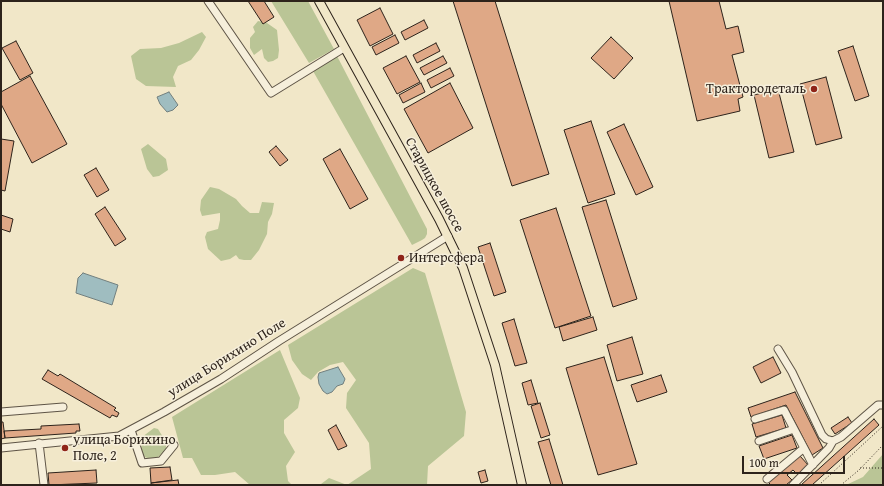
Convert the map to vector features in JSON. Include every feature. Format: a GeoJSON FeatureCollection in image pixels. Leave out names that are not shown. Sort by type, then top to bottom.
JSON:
{"type":"FeatureCollection","features":[{"type":"Feature","properties":{"kind":"main road","name":"Старицкое шоссе"},"geometry":{"type":"LineString","coordinates":[[319,1],[448,236],[463,268],[495,365],[522,485]]}},
{"type":"Feature","properties":{"kind":"street"},"geometry":{"type":"LineString","coordinates":[[208,1],[271,93],[344,48]]}},
{"type":"Feature","properties":{"kind":"street","name":"улица Борихино Поле"},"geometry":{"type":"LineString","coordinates":[[1,448],[120,436],[221,379],[279,340],[448,236]]}},
{"type":"Feature","properties":{"kind":"street"},"geometry":{"type":"LineString","coordinates":[[778,349],[792,372],[822,436],[833,441]]}},
{"type":"Feature","properties":{"kind":"street"},"geometry":{"type":"LineString","coordinates":[[793,485],[829,448],[833,441],[841,437],[878,405],[883,405]]}},
{"type":"Feature","properties":{"kind":"street"},"geometry":{"type":"LineString","coordinates":[[1,412],[62,407]]}},
{"type":"Feature","properties":{"kind":"street"},"geometry":{"type":"LineString","coordinates":[[755,419],[784,410],[813,465]]}},
{"type":"Feature","properties":{"kind":"street"},"geometry":{"type":"LineString","coordinates":[[759,441],[794,429]]}},
{"type":"Feature","properties":{"kind":"street"},"geometry":{"type":"LineString","coordinates":[[131,430],[142,464],[161,461],[174,445]]}},
{"type":"Feature","properties":{"kind":"street"},"geometry":{"type":"LineString","coordinates":[[40,443],[44,485]]}},
{"type":"Feature","properties":{"kind":"street"},"geometry":{"type":"LineString","coordinates":[[767,479],[804,448]]}},
{"type":"Feature","properties":{"kind":"path"},"geometry":{"type":"LineString","coordinates":[[819,485],[883,426]]}},
{"type":"Feature","properties":{"kind":"path"},"geometry":{"type":"LineString","coordinates":[[841,485],[883,445]]}},
{"type":"Feature","properties":{"kind":"path"},"geometry":{"type":"LineString","coordinates":[[860,468],[883,468]]}},
{"type":"Feature","properties":{"kind":"green space"},"geometry":{"type":"Polygon","coordinates":[[[271,1],[308,1],[334,49],[309,63],[271,1]]]}},
{"type":"Feature","properties":{"kind":"green space"},"geometry":{"type":"Polygon","coordinates":[[[258,21],[267,23],[277,30],[279,50],[278,58],[273,61],[268,62],[264,58],[262,49],[254,55],[250,48],[250,38],[255,32],[253,27],[258,21]]]}},
{"type":"Feature","properties":{"kind":"green space"},"geometry":{"type":"Polygon","coordinates":[[[202,32],[206,37],[199,50],[191,60],[178,66],[173,77],[176,87],[146,86],[136,79],[131,56],[140,49],[161,48],[179,43],[202,32]]]}},
{"type":"Feature","properties":{"kind":"green space"},"geometry":{"type":"Polygon","coordinates":[[[337,56],[427,229],[425,238],[412,245],[313,71],[337,56]]]}},
{"type":"Feature","properties":{"kind":"green space"},"geometry":{"type":"Polygon","coordinates":[[[148,144],[166,159],[168,170],[159,176],[153,177],[147,169],[141,149],[148,144]]]}},
{"type":"Feature","properties":{"kind":"green space"},"geometry":{"type":"Polygon","coordinates":[[[210,187],[219,189],[236,199],[250,213],[259,213],[262,202],[274,203],[272,214],[268,222],[267,234],[259,250],[251,260],[239,259],[236,255],[230,259],[221,261],[208,249],[205,237],[207,232],[218,229],[220,220],[220,213],[202,216],[200,210],[201,200],[210,187]]]}},
{"type":"Feature","properties":{"kind":"green space"},"geometry":{"type":"Polygon","coordinates":[[[413,268],[425,273],[466,412],[464,436],[428,466],[427,485],[347,485],[371,469],[369,443],[346,408],[347,393],[356,380],[343,362],[330,365],[318,372],[311,380],[302,374],[292,360],[288,345],[413,268]]]}},
{"type":"Feature","properties":{"kind":"green space"},"geometry":{"type":"Polygon","coordinates":[[[280,350],[300,398],[298,408],[284,420],[284,433],[295,452],[286,466],[288,481],[292,485],[250,485],[235,472],[215,475],[201,475],[192,458],[183,458],[172,417],[280,350]]]}},
{"type":"Feature","properties":{"kind":"green space"},"geometry":{"type":"Polygon","coordinates":[[[154,428],[158,429],[166,442],[166,450],[158,457],[150,459],[142,456],[141,439],[154,428]]]}},
{"type":"Feature","properties":{"kind":"green space"},"geometry":{"type":"Polygon","coordinates":[[[883,454],[883,485],[846,485],[863,477],[883,454]]]}},
{"type":"Feature","properties":{"kind":"green space"},"geometry":{"type":"Polygon","coordinates":[[[329,478],[347,485],[322,485],[321,484],[329,478]]]}},
{"type":"Feature","properties":{"kind":"water"},"geometry":{"type":"Polygon","coordinates":[[[169,92],[178,105],[173,110],[167,112],[160,104],[157,97],[169,92]]]}},
{"type":"Feature","properties":{"kind":"water"},"geometry":{"type":"Polygon","coordinates":[[[83,273],[118,285],[112,305],[76,293],[78,278],[83,273]]]}},
{"type":"Feature","properties":{"kind":"water"},"geometry":{"type":"Polygon","coordinates":[[[338,367],[345,379],[343,384],[337,386],[332,392],[327,394],[323,391],[319,384],[319,373],[338,367]]]}},
{"type":"Feature","properties":{"kind":"building"},"geometry":{"type":"Polygon","coordinates":[[[248,1],[264,1],[274,17],[263,24],[248,1]]]}},
{"type":"Feature","properties":{"kind":"building"},"geometry":{"type":"Polygon","coordinates":[[[453,1],[495,1],[549,174],[512,186],[453,1]]]}},
{"type":"Feature","properties":{"kind":"building"},"geometry":{"type":"Polygon","coordinates":[[[669,1],[719,1],[726,29],[738,26],[744,52],[732,55],[743,97],[738,99],[740,111],[697,121],[669,1]]]}},
{"type":"Feature","properties":{"kind":"building"},"geometry":{"type":"Polygon","coordinates":[[[380,8],[393,34],[370,46],[357,20],[380,8]]]}},
{"type":"Feature","properties":{"kind":"building"},"geometry":{"type":"Polygon","coordinates":[[[424,20],[428,28],[405,40],[401,32],[424,20]]]}},
{"type":"Feature","properties":{"kind":"building"},"geometry":{"type":"Polygon","coordinates":[[[395,35],[399,43],[376,55],[372,47],[395,35]]]}},
{"type":"Feature","properties":{"kind":"building"},"geometry":{"type":"Polygon","coordinates":[[[611,37],[633,58],[614,79],[591,58],[611,37]]]}},
{"type":"Feature","properties":{"kind":"building"},"geometry":{"type":"Polygon","coordinates":[[[16,41],[33,73],[20,80],[2,48],[16,41]]]}},
{"type":"Feature","properties":{"kind":"building"},"geometry":{"type":"Polygon","coordinates":[[[436,43],[440,51],[417,63],[413,55],[436,43]]]}},
{"type":"Feature","properties":{"kind":"building"},"geometry":{"type":"Polygon","coordinates":[[[853,46],[869,96],[855,101],[838,51],[853,46]]]}},
{"type":"Feature","properties":{"kind":"building"},"geometry":{"type":"Polygon","coordinates":[[[406,56],[420,82],[397,94],[383,68],[406,56]]]}},
{"type":"Feature","properties":{"kind":"building"},"geometry":{"type":"Polygon","coordinates":[[[443,56],[447,63],[424,75],[420,68],[443,56]]]}},
{"type":"Feature","properties":{"kind":"building"},"geometry":{"type":"Polygon","coordinates":[[[450,68],[454,76],[431,88],[427,80],[450,68]]]}},
{"type":"Feature","properties":{"kind":"building"},"geometry":{"type":"Polygon","coordinates":[[[30,76],[67,144],[32,163],[1,104],[1,92],[30,76]]]}},
{"type":"Feature","properties":{"kind":"building"},"geometry":{"type":"Polygon","coordinates":[[[826,77],[842,138],[816,145],[800,84],[826,77]]]}},
{"type":"Feature","properties":{"kind":"building"},"geometry":{"type":"Polygon","coordinates":[[[421,83],[425,92],[403,103],[399,95],[421,83]]]}},
{"type":"Feature","properties":{"kind":"building"},"geometry":{"type":"Polygon","coordinates":[[[450,83],[473,128],[428,153],[404,109],[450,83]]]}},
{"type":"Feature","properties":{"kind":"building"},"geometry":{"type":"Polygon","coordinates":[[[778,89],[794,152],[769,158],[754,95],[778,89]]]}},
{"type":"Feature","properties":{"kind":"building"},"geometry":{"type":"Polygon","coordinates":[[[591,121],[615,194],[588,203],[564,130],[591,121]]]}},
{"type":"Feature","properties":{"kind":"building"},"geometry":{"type":"Polygon","coordinates":[[[624,124],[653,187],[636,195],[607,132],[624,124]]]}},
{"type":"Feature","properties":{"kind":"building"},"geometry":{"type":"Polygon","coordinates":[[[1,139],[14,141],[5,191],[1,190],[1,139]]]}},
{"type":"Feature","properties":{"kind":"building"},"geometry":{"type":"Polygon","coordinates":[[[276,146],[288,160],[280,166],[269,152],[276,146]]]}},
{"type":"Feature","properties":{"kind":"building"},"geometry":{"type":"Polygon","coordinates":[[[340,149],[368,199],[350,209],[323,159],[340,149]]]}},
{"type":"Feature","properties":{"kind":"building"},"geometry":{"type":"Polygon","coordinates":[[[96,168],[109,190],[97,197],[84,175],[96,168]]]}},
{"type":"Feature","properties":{"kind":"building"},"geometry":{"type":"Polygon","coordinates":[[[606,200],[637,299],[613,307],[582,207],[606,200]]]}},
{"type":"Feature","properties":{"kind":"building"},"geometry":{"type":"Polygon","coordinates":[[[105,207],[126,239],[115,246],[95,214],[105,207]]]}},
{"type":"Feature","properties":{"kind":"building"},"geometry":{"type":"Polygon","coordinates":[[[556,208],[591,316],[555,328],[520,220],[556,208]]]}},
{"type":"Feature","properties":{"kind":"building"},"geometry":{"type":"Polygon","coordinates":[[[1,215],[13,219],[10,232],[1,229],[1,215]]]}},
{"type":"Feature","properties":{"kind":"building"},"geometry":{"type":"Polygon","coordinates":[[[490,243],[506,292],[494,296],[478,247],[490,243]]]}},
{"type":"Feature","properties":{"kind":"building"},"geometry":{"type":"Polygon","coordinates":[[[593,317],[597,330],[563,341],[559,327],[593,317]]]}},
{"type":"Feature","properties":{"kind":"building"},"geometry":{"type":"Polygon","coordinates":[[[514,319],[527,363],[515,366],[502,323],[514,319]]]}},
{"type":"Feature","properties":{"kind":"building"},"geometry":{"type":"Polygon","coordinates":[[[632,337],[643,374],[617,381],[607,345],[632,337]]]}},
{"type":"Feature","properties":{"kind":"building"},"geometry":{"type":"Polygon","coordinates":[[[604,357],[637,464],[598,475],[566,368],[604,357]]]}},
{"type":"Feature","properties":{"kind":"building"},"geometry":{"type":"Polygon","coordinates":[[[773,357],[781,373],[761,383],[753,367],[773,357]]]}},
{"type":"Feature","properties":{"kind":"building"},"geometry":{"type":"Polygon","coordinates":[[[48,370],[58,376],[60,374],[116,408],[114,410],[119,413],[117,417],[112,415],[110,418],[42,379],[48,370]]]}},
{"type":"Feature","properties":{"kind":"building"},"geometry":{"type":"Polygon","coordinates":[[[661,375],[667,392],[637,402],[631,385],[661,375]]]}},
{"type":"Feature","properties":{"kind":"building"},"geometry":{"type":"Polygon","coordinates":[[[531,380],[538,403],[528,405],[522,383],[531,380]]]}},
{"type":"Feature","properties":{"kind":"building"},"geometry":{"type":"Polygon","coordinates":[[[795,392],[823,448],[812,455],[786,405],[751,417],[748,408],[795,392]]]}},
{"type":"Feature","properties":{"kind":"building"},"geometry":{"type":"Polygon","coordinates":[[[540,403],[550,435],[541,438],[531,406],[540,403]]]}},
{"type":"Feature","properties":{"kind":"building"},"geometry":{"type":"Polygon","coordinates":[[[782,415],[786,428],[756,437],[752,424],[782,415]]]}},
{"type":"Feature","properties":{"kind":"building"},"geometry":{"type":"Polygon","coordinates":[[[848,417],[852,423],[835,434],[831,428],[848,417]]]}},
{"type":"Feature","properties":{"kind":"building"},"geometry":{"type":"Polygon","coordinates":[[[874,419],[879,425],[812,485],[801,485],[874,419]]]}},
{"type":"Feature","properties":{"kind":"building"},"geometry":{"type":"Polygon","coordinates":[[[1,422],[3,422],[5,438],[1,439],[1,422]]]}},
{"type":"Feature","properties":{"kind":"building"},"geometry":{"type":"Polygon","coordinates":[[[79,424],[80,431],[76,431],[76,433],[5,438],[4,431],[41,429],[41,426],[79,424]]]}},
{"type":"Feature","properties":{"kind":"building"},"geometry":{"type":"Polygon","coordinates":[[[336,425],[347,446],[338,450],[328,430],[336,425]]]}},
{"type":"Feature","properties":{"kind":"building"},"geometry":{"type":"Polygon","coordinates":[[[792,435],[797,448],[764,459],[759,446],[792,435]]]}},
{"type":"Feature","properties":{"kind":"building"},"geometry":{"type":"Polygon","coordinates":[[[549,439],[563,485],[551,485],[538,442],[549,439]]]}},
{"type":"Feature","properties":{"kind":"building"},"geometry":{"type":"Polygon","coordinates":[[[800,456],[809,466],[798,475],[793,470],[787,475],[792,480],[786,485],[771,485],[768,482],[800,456]]]}},
{"type":"Feature","properties":{"kind":"building"},"geometry":{"type":"Polygon","coordinates":[[[170,467],[172,480],[151,483],[150,468],[170,467]]]}},
{"type":"Feature","properties":{"kind":"building"},"geometry":{"type":"Polygon","coordinates":[[[96,470],[97,483],[49,485],[48,473],[96,470]]]}},
{"type":"Feature","properties":{"kind":"building"},"geometry":{"type":"Polygon","coordinates":[[[485,470],[488,481],[481,483],[478,472],[485,470]]]}},
{"type":"Feature","properties":{"kind":"building"},"geometry":{"type":"Polygon","coordinates":[[[178,480],[179,485],[151,485],[151,483],[178,480]]]}},
{"type":"Feature","properties":{"kind":"place","name":"Трактородеталь"},"geometry":{"type":"Point","coordinates":[814,89]}},
{"type":"Feature","properties":{"kind":"place","name":"Интерсфера"},"geometry":{"type":"Point","coordinates":[401,258]}},
{"type":"Feature","properties":{"kind":"place","name":"улица Борихино Поле, 2"},"geometry":{"type":"Point","coordinates":[65,448]}}]}
